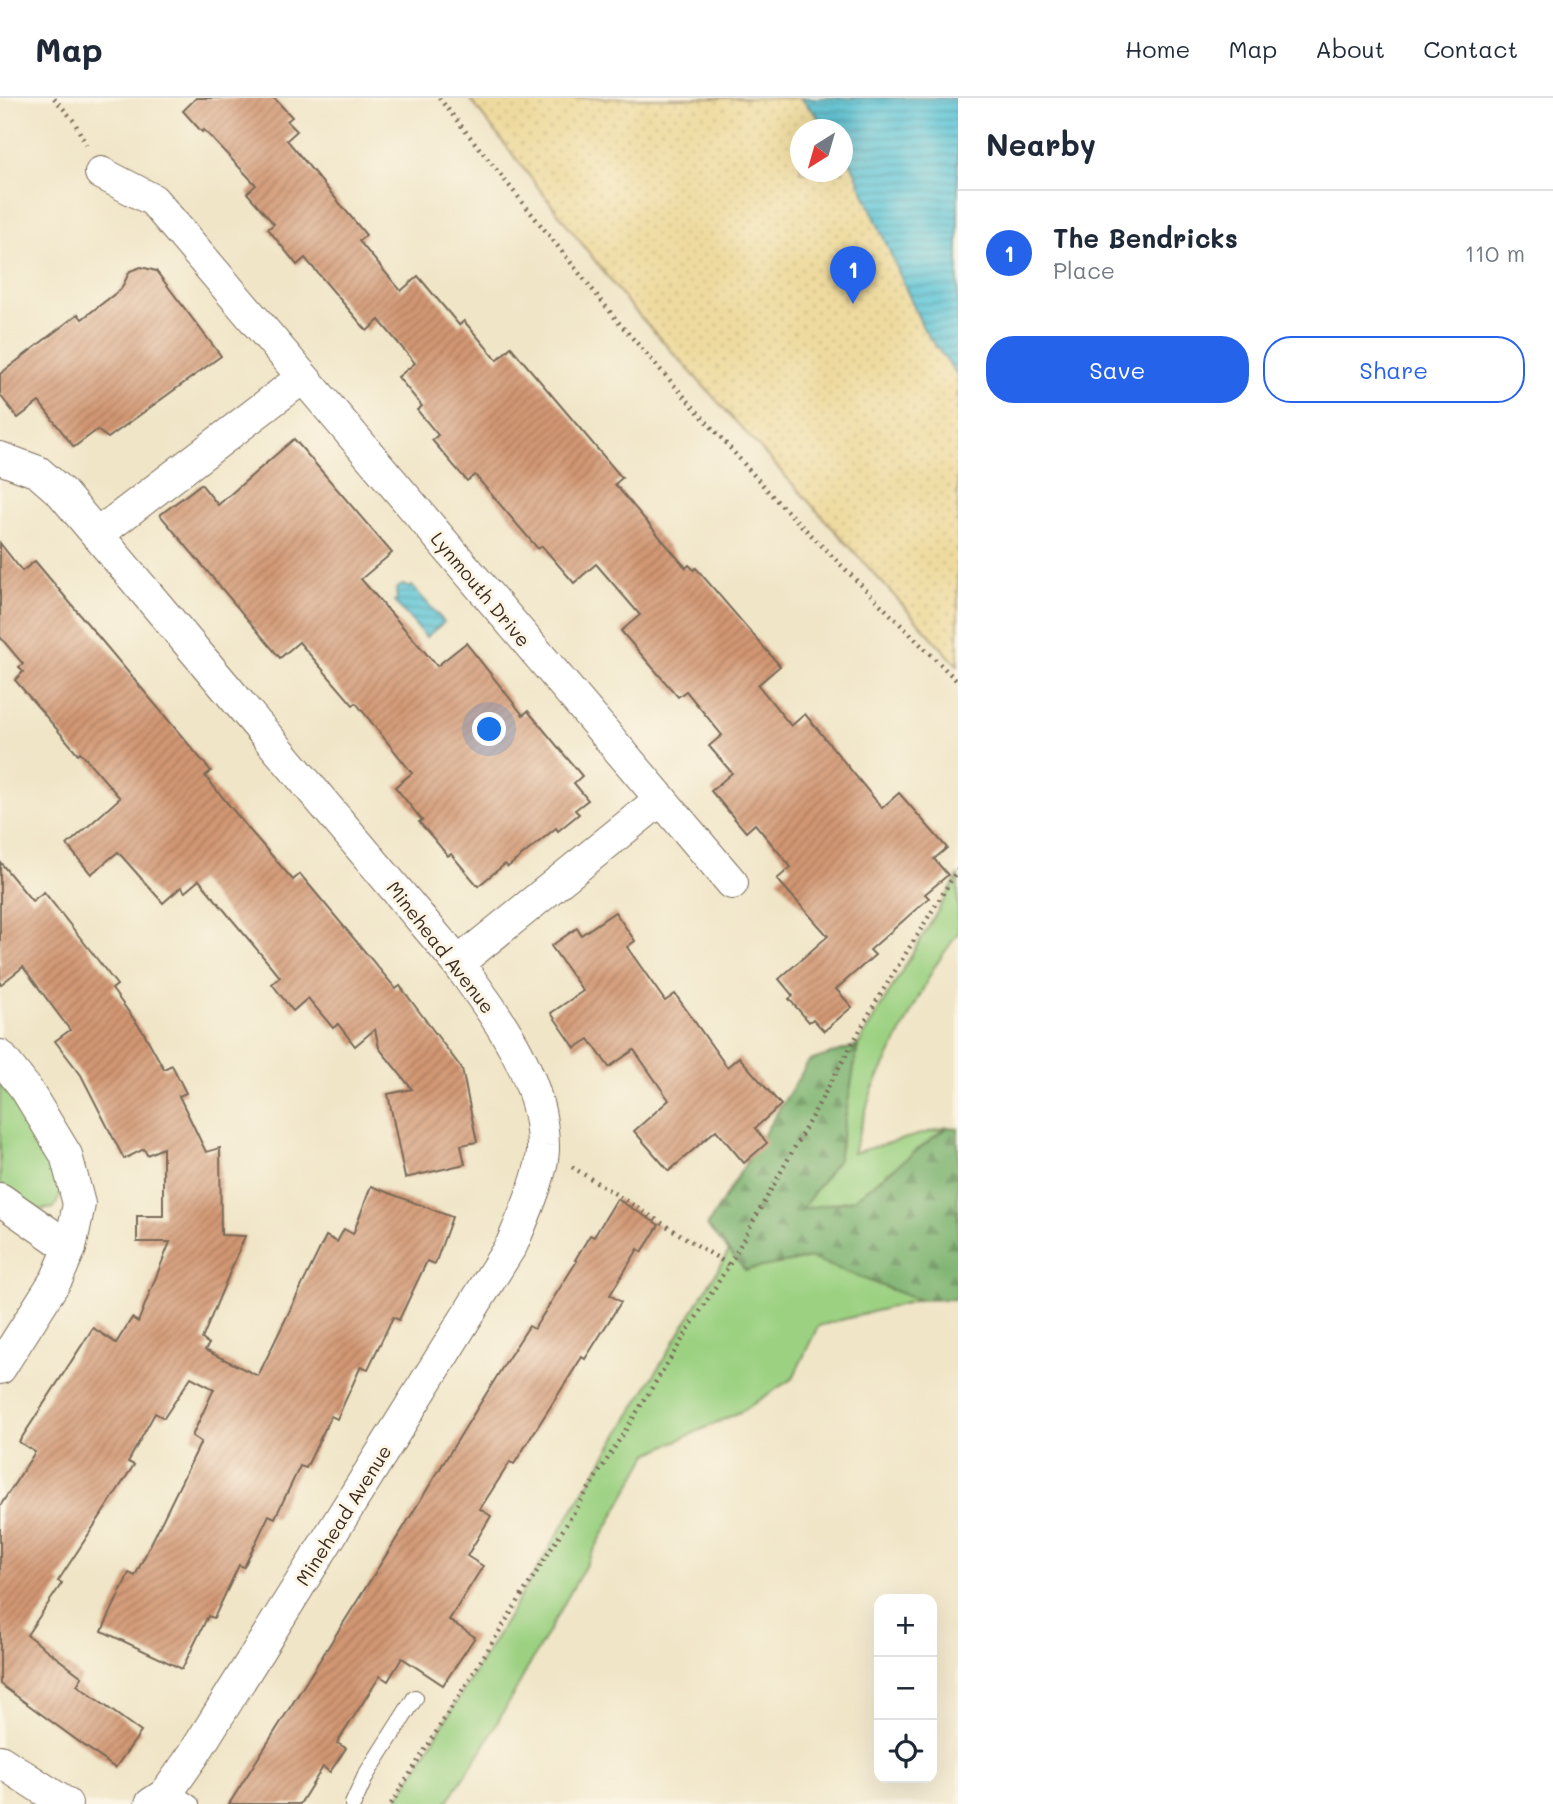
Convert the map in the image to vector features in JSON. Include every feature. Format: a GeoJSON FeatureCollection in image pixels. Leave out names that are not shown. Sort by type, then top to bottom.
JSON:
{"type":"FeatureCollection","features":[{"type":"Feature","properties":{"kind":"street","name":"Lynmouth Drive"},"geometry":{"type":"LineString","coordinates":[[101,173],[153,200],[732,883]]}},
{"type":"Feature","properties":{"kind":"street"},"geometry":{"type":"LineString","coordinates":[[98,534],[302,378]]}},
{"type":"Feature","properties":{"kind":"street","name":"Minehead Avenue"},"geometry":{"type":"LineString","coordinates":[[0,458],[38,472],[62,493],[458,963],[502,1024],[528,1074],[537,1101],[543,1149],[529,1203],[512,1244],[194,1754],[170,1799]]}},
{"type":"Feature","properties":{"kind":"street"},"geometry":{"type":"LineString","coordinates":[[458,963],[661,799]]}},
{"type":"Feature","properties":{"kind":"street"},"geometry":{"type":"LineString","coordinates":[[0,1056],[26,1088],[66,1155],[79,1205],[70,1248],[57,1278],[0,1368]]}},
{"type":"Feature","properties":{"kind":"street"},"geometry":{"type":"LineString","coordinates":[[0,1199],[70,1248]]}},
{"type":"Feature","properties":{"kind":"street"},"geometry":{"type":"LineString","coordinates":[[0,1761],[66,1804]]}},
{"type":"Feature","properties":{"kind":"lane"},"geometry":{"type":"LineString","coordinates":[[353,1804],[366,1775],[415,1698]]}},
{"type":"Feature","properties":{"kind":"path"},"geometry":{"type":"LineString","coordinates":[[54,98],[74,121],[101,173]]}},
{"type":"Feature","properties":{"kind":"path"},"geometry":{"type":"LineString","coordinates":[[439,98],[638,344],[776,500],[958,682]]}},
{"type":"Feature","properties":{"kind":"path"},"geometry":{"type":"LineString","coordinates":[[391,1804],[729,1265],[874,1005],[958,869]]}},
{"type":"Feature","properties":{"kind":"path"},"geometry":{"type":"LineString","coordinates":[[543,1149],[729,1265]]}},
{"type":"Feature","properties":{"kind":"green space"},"geometry":{"type":"Polygon","coordinates":[[[958,877],[958,933],[933,969],[872,1090],[853,1153],[947,1127],[853,1200],[801,1209],[838,1159],[858,1045],[958,877]]]}},
{"type":"Feature","properties":{"kind":"green space"},"geometry":{"type":"Polygon","coordinates":[[[858,1045],[838,1159],[802,1209],[853,1200],[947,1127],[958,1128],[958,1299],[918,1300],[811,1258],[745,1270],[707,1226],[809,1061],[858,1045]]]}},
{"type":"Feature","properties":{"kind":"green space"},"geometry":{"type":"Polygon","coordinates":[[[0,1080],[36,1134],[56,1177],[62,1192],[54,1208],[38,1210],[0,1183],[0,1080]]]}},
{"type":"Feature","properties":{"kind":"green space"},"geometry":{"type":"Polygon","coordinates":[[[729,1251],[746,1270],[811,1258],[918,1300],[818,1326],[793,1378],[742,1411],[648,1454],[483,1748],[446,1804],[395,1804],[729,1251]]]}},
{"type":"Feature","properties":{"kind":"sand"},"geometry":{"type":"Polygon","coordinates":[[[469,98],[958,98],[958,666],[627,302],[469,98]]]}},
{"type":"Feature","properties":{"kind":"water"},"geometry":{"type":"Polygon","coordinates":[[[801,98],[958,98],[958,376],[924,330],[853,168],[853,119],[820,119],[801,98]]]}},
{"type":"Feature","properties":{"kind":"water"},"geometry":{"type":"Polygon","coordinates":[[[403,585],[409,588],[412,586],[444,622],[426,637],[394,601],[397,599],[396,589],[403,585]]]}},
{"type":"Feature","properties":{"kind":"building"},"geometry":{"type":"Polygon","coordinates":[[[196,98],[274,98],[292,117],[287,121],[297,131],[287,140],[366,235],[359,241],[401,291],[418,276],[459,325],[464,321],[497,360],[511,347],[622,478],[615,484],[686,568],[689,565],[694,570],[696,568],[780,666],[758,685],[791,726],[805,714],[882,808],[899,793],[947,848],[934,859],[948,875],[925,894],[929,898],[870,950],[875,955],[836,989],[852,1007],[824,1031],[813,1019],[809,1022],[789,999],[793,996],[779,979],[828,936],[777,879],[791,867],[755,824],[746,832],[711,791],[732,773],[709,746],[722,735],[686,691],[678,697],[621,631],[640,615],[596,564],[574,583],[542,546],[538,549],[475,475],[467,481],[432,440],[438,435],[417,410],[422,406],[398,377],[415,363],[379,320],[367,331],[305,258],[297,265],[268,229],[274,224],[247,193],[256,185],[183,111],[196,98]]]}},
{"type":"Feature","properties":{"kind":"building"},"geometry":{"type":"Polygon","coordinates":[[[141,267],[156,271],[221,356],[108,438],[97,430],[74,447],[39,402],[18,418],[0,395],[0,374],[78,314],[82,319],[121,289],[130,271],[141,267]]]}},
{"type":"Feature","properties":{"kind":"building"},"geometry":{"type":"Polygon","coordinates":[[[294,439],[392,553],[361,579],[437,666],[466,643],[523,715],[528,711],[582,776],[574,783],[588,800],[575,810],[579,814],[558,831],[556,828],[508,867],[505,864],[478,886],[419,822],[422,820],[395,787],[412,773],[356,703],[353,705],[299,642],[280,658],[160,515],[201,484],[218,505],[294,439]]]}},
{"type":"Feature","properties":{"kind":"building"},"geometry":{"type":"Polygon","coordinates":[[[0,543],[22,571],[35,561],[211,771],[205,776],[247,827],[293,880],[300,874],[396,989],[400,986],[421,1014],[462,1069],[477,1142],[461,1145],[465,1164],[405,1178],[388,1094],[412,1089],[379,1048],[375,1029],[355,1046],[338,1024],[333,1028],[308,998],[293,1011],[272,984],[280,977],[199,880],[185,892],[181,887],[163,903],[118,852],[91,874],[67,845],[120,798],[80,752],[78,754],[15,680],[23,672],[19,667],[23,664],[0,637],[0,543]]]}},
{"type":"Feature","properties":{"kind":"building"},"geometry":{"type":"Polygon","coordinates":[[[0,862],[32,901],[44,892],[117,985],[112,989],[144,1033],[164,1069],[172,1065],[186,1093],[179,1096],[206,1152],[220,1148],[221,1235],[245,1236],[202,1339],[209,1344],[205,1350],[258,1376],[326,1236],[337,1242],[344,1229],[353,1234],[371,1186],[452,1217],[435,1264],[427,1261],[399,1320],[393,1317],[368,1369],[361,1366],[337,1419],[331,1416],[306,1468],[300,1466],[275,1518],[269,1515],[244,1567],[239,1565],[214,1618],[208,1616],[182,1669],[102,1631],[129,1573],[135,1576],[201,1442],[192,1436],[214,1389],[191,1377],[164,1418],[155,1413],[128,1462],[134,1465],[58,1581],[62,1583],[27,1635],[82,1677],[77,1685],[141,1732],[115,1768],[0,1684],[0,1506],[35,1452],[19,1442],[93,1328],[116,1343],[132,1318],[138,1322],[170,1242],[137,1242],[137,1216],[163,1216],[163,1148],[147,1155],[144,1149],[124,1159],[81,1075],[55,1041],[70,1030],[23,967],[0,985],[0,862]]]}},
{"type":"Feature","properties":{"kind":"building"},"geometry":{"type":"Polygon","coordinates":[[[615,912],[635,941],[627,947],[665,1001],[675,994],[727,1067],[739,1057],[781,1105],[755,1128],[767,1143],[744,1163],[716,1130],[669,1171],[634,1131],[669,1100],[634,1050],[609,1067],[589,1039],[575,1048],[551,1013],[583,991],[551,946],[577,928],[581,935],[615,912]]]}},
{"type":"Feature","properties":{"kind":"building"},"geometry":{"type":"Polygon","coordinates":[[[617,1199],[659,1225],[642,1252],[638,1249],[610,1295],[621,1302],[585,1359],[582,1357],[514,1464],[510,1462],[480,1509],[491,1516],[467,1556],[483,1566],[449,1620],[475,1637],[443,1685],[402,1658],[388,1681],[380,1676],[337,1743],[346,1748],[330,1772],[323,1767],[300,1804],[229,1804],[507,1360],[529,1326],[534,1329],[577,1261],[575,1260],[590,1235],[594,1237],[617,1199]]]}},
{"type":"Feature","properties":{"kind":"place","name":"The Bendricks"},"geometry":{"type":"Point","coordinates":[853,304]}}]}
